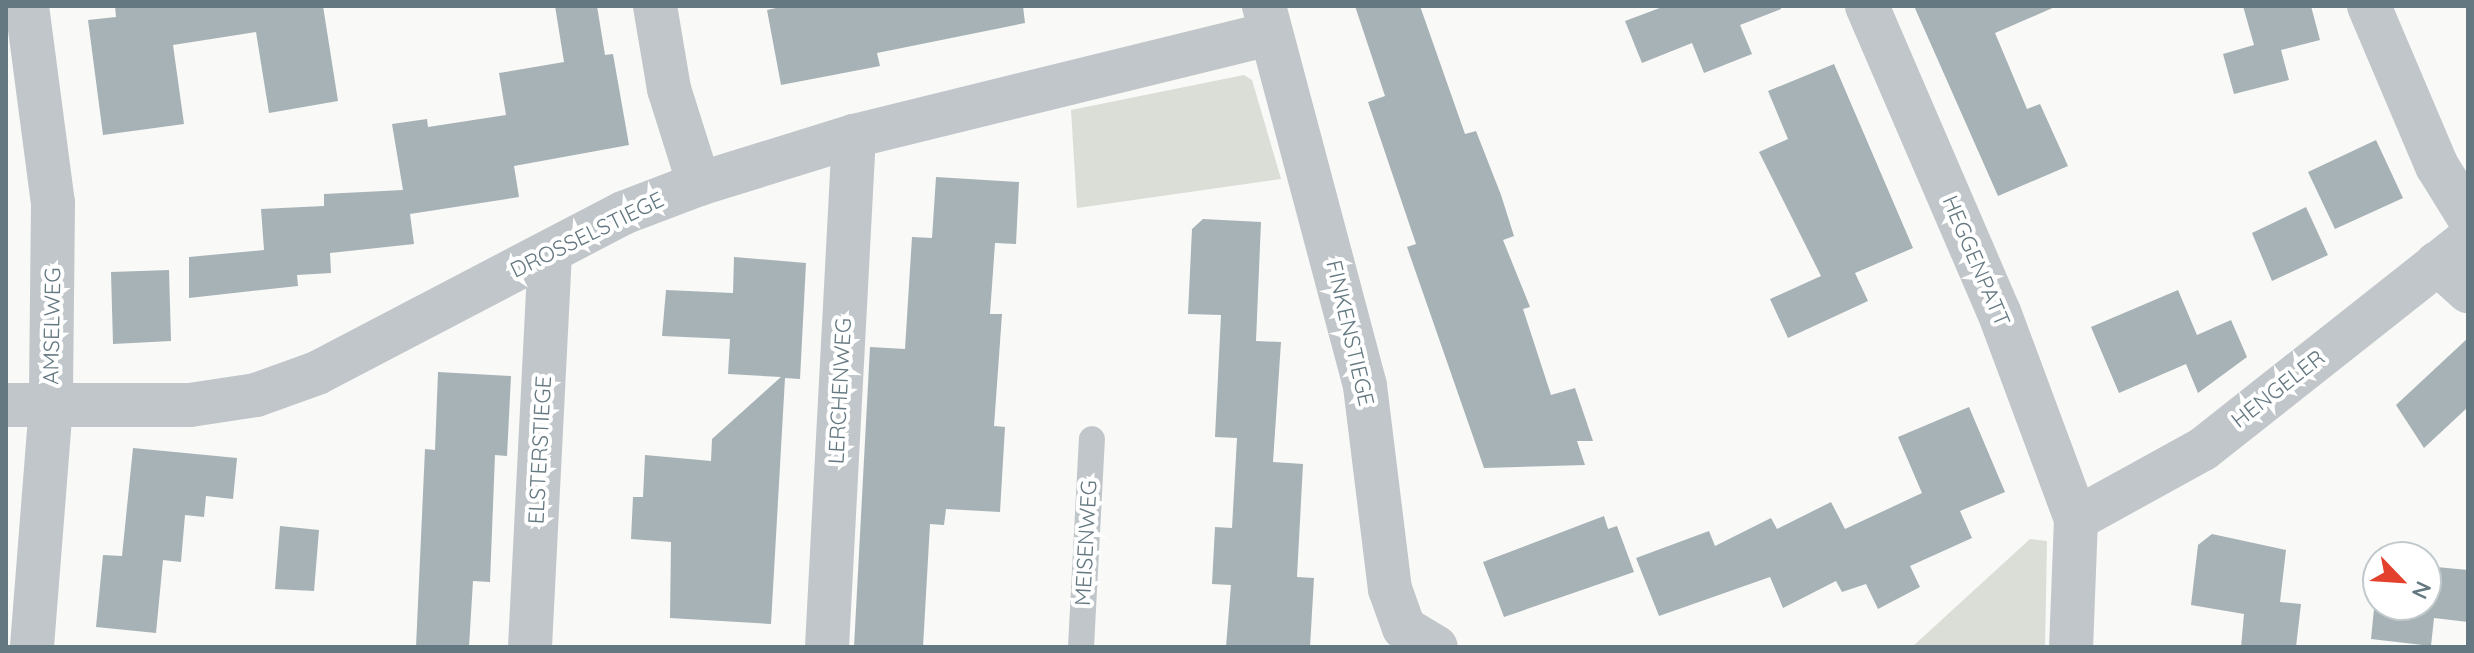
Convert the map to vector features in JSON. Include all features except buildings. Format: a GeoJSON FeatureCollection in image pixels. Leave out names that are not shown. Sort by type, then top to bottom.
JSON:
{"type":"FeatureCollection","features":[{"type":"Feature","properties":{"kind":"street","name":"AMSELWEG"},"geometry":{"type":"LineString","coordinates":[[27,6],[53,203],[51,405],[32,647]]}},
{"type":"Feature","properties":{"kind":"street"},"geometry":{"type":"LineString","coordinates":[[655,6],[669,89],[699,184]]}},
{"type":"Feature","properties":{"kind":"street","name":"HEGGENPATT"},"geometry":{"type":"LineString","coordinates":[[1867,6],[1999,312],[2076,519]]}},
{"type":"Feature","properties":{"kind":"street"},"geometry":{"type":"LineString","coordinates":[[2369,6],[2437,166],[2468,216]]}},
{"type":"Feature","properties":{"kind":"street","name":"DROSSELSTIEGE"},"geometry":{"type":"LineString","coordinates":[[6,405],[190,405],[256,395],[317,373],[623,213],[699,184],[854,136],[1267,20]]}},
{"type":"Feature","properties":{"kind":"street","name":"FINKENSTIEGE"},"geometry":{"type":"LineString","coordinates":[[1267,20],[1365,386],[1390,589],[1404,628],[1436,647]]}},
{"type":"Feature","properties":{"kind":"street","name":"LERCHENWEG"},"geometry":{"type":"LineString","coordinates":[[827,647],[854,136]]}},
{"type":"Feature","properties":{"kind":"street","name":"ELSTERSTIEGE"},"geometry":{"type":"LineString","coordinates":[[530,647],[550,253]]}},
{"type":"Feature","properties":{"kind":"street","name":"HENGELER"},"geometry":{"type":"LineString","coordinates":[[2076,519],[2203,449],[2458,264]]}},
{"type":"Feature","properties":{"kind":"street"},"geometry":{"type":"LineString","coordinates":[[2071,647],[2076,519]]}},
{"type":"Feature","properties":{"kind":"lane","name":"MEISENWEG"},"geometry":{"type":"LineString","coordinates":[[1081,647],[1092,439]]}},
{"type":"Feature","properties":{"kind":"shaded area"},"geometry":{"type":"Polygon","coordinates":[[[1244,75],[1252,80],[1281,179],[1077,208],[1071,110],[1244,75]]]}},
{"type":"Feature","properties":{"kind":"shaded area"},"geometry":{"type":"Polygon","coordinates":[[[2030,539],[2047,541],[2045,647],[1912,647],[2030,539]]]}}]}
